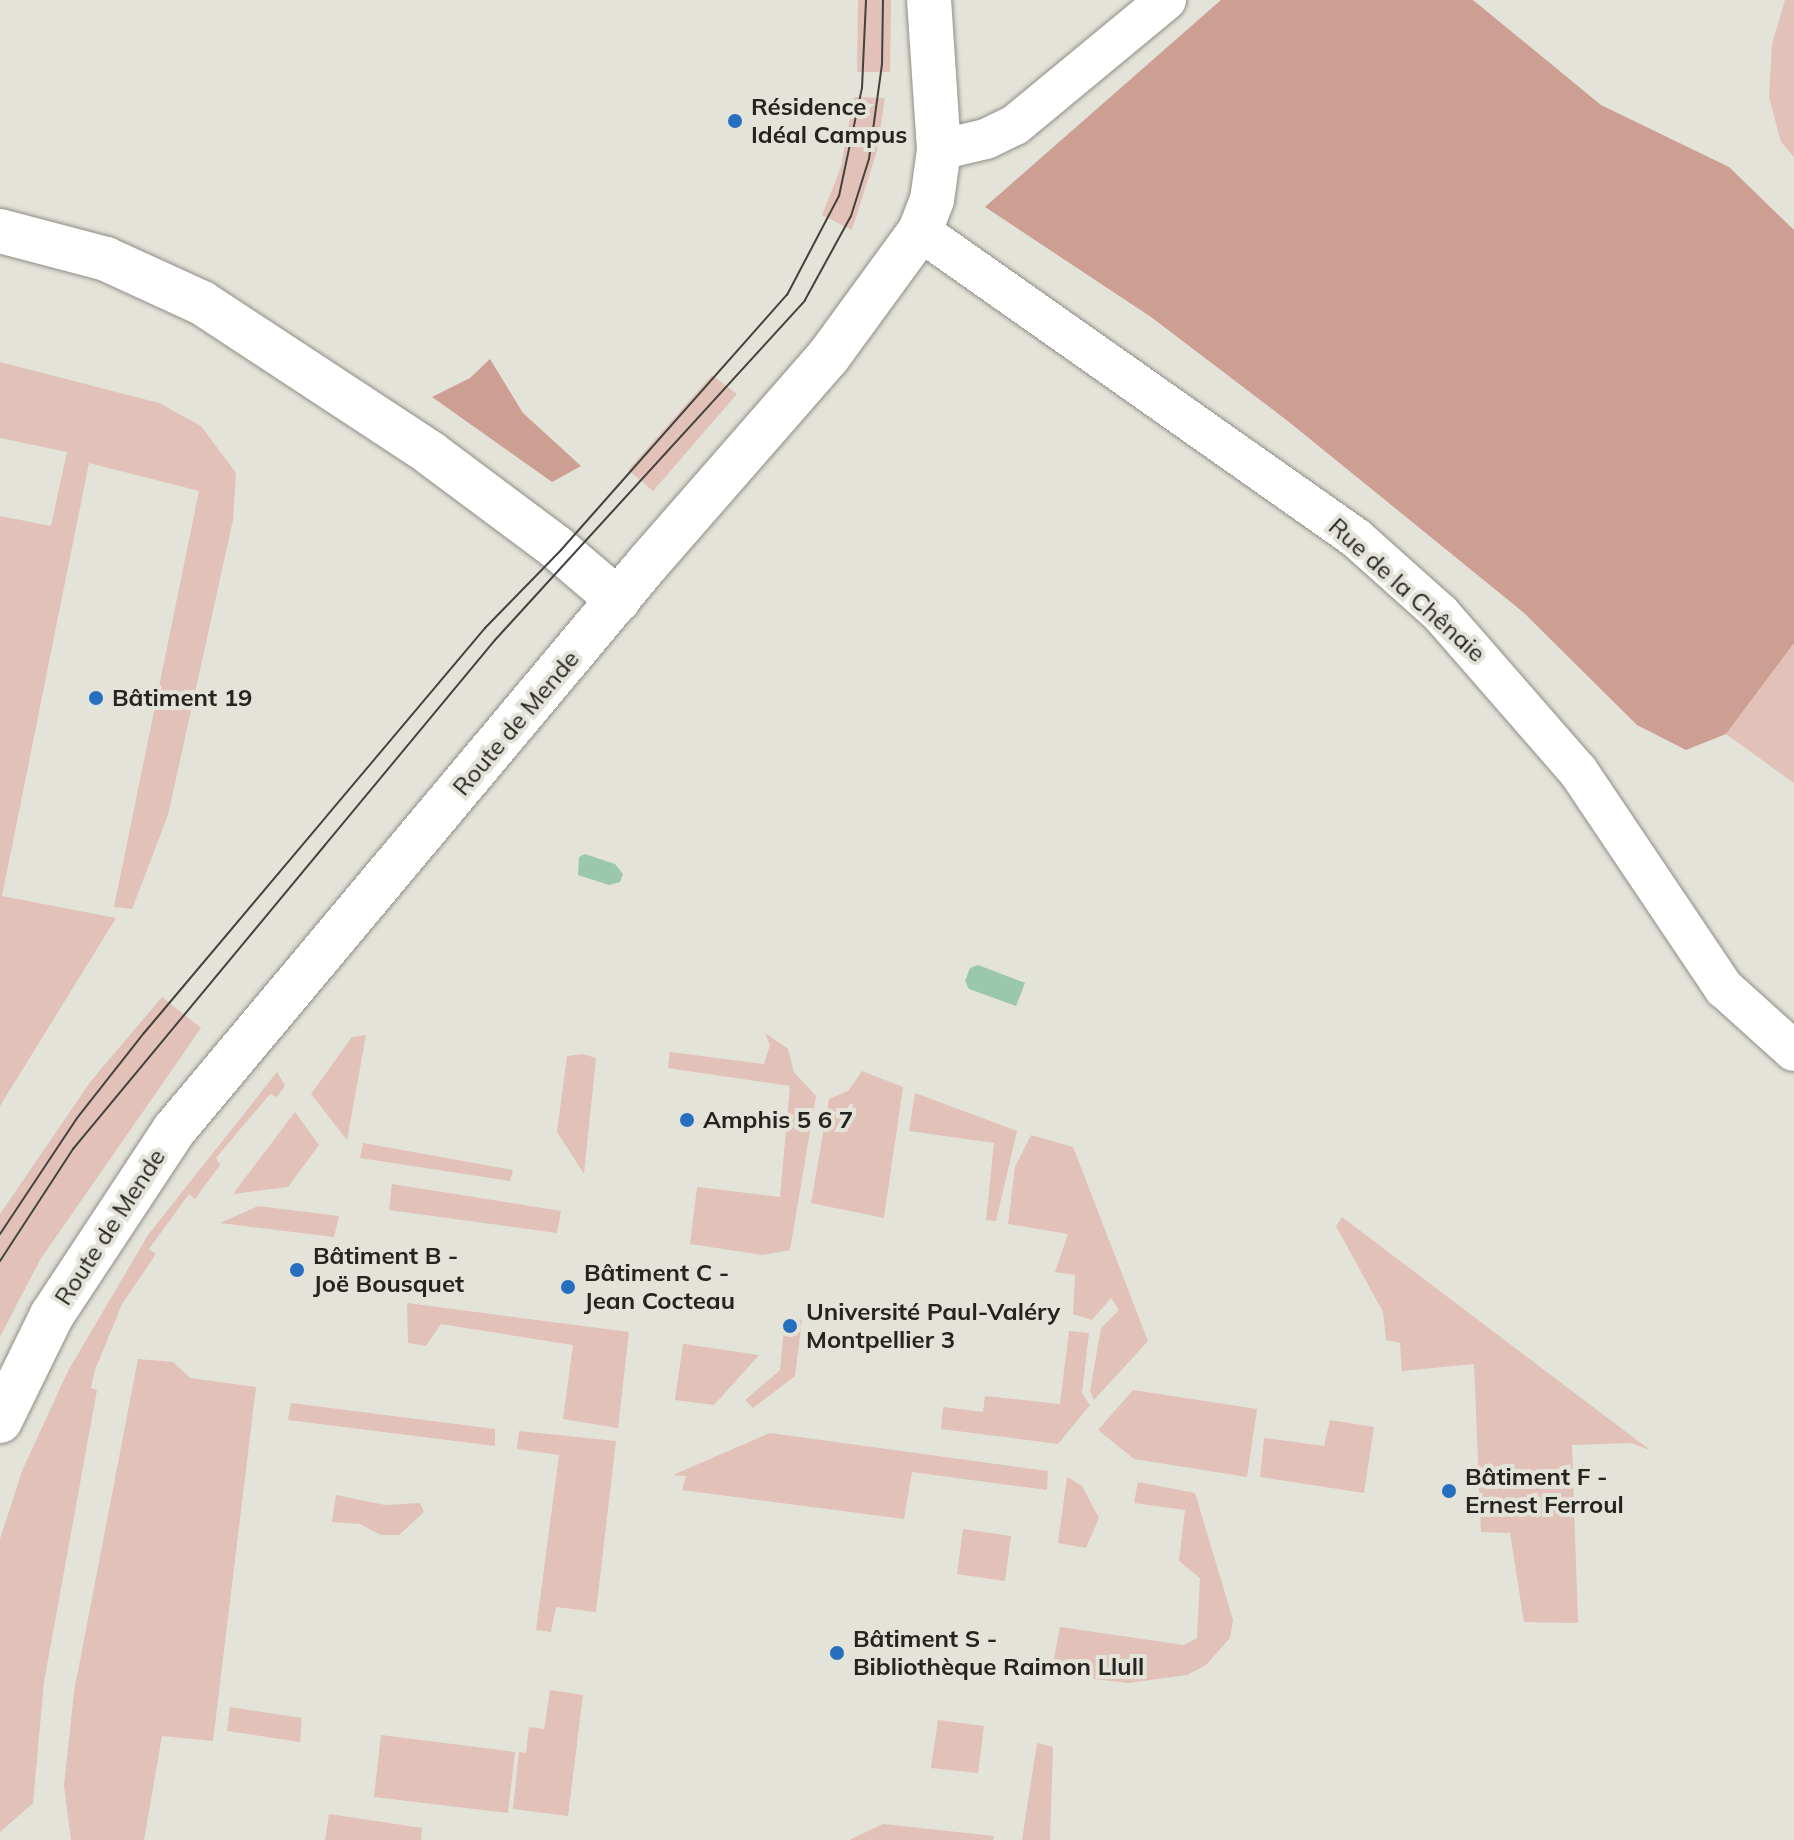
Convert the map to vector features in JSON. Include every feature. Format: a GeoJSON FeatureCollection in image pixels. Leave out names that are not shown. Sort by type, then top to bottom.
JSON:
{"type":"FeatureCollection","features":[{"type":"Feature","properties":{"kind":"main road","name":"Route de Mende"},"geometry":{"type":"LineString","coordinates":[[0,1421],[59,1303],[174,1130],[618,600],[828,357],[920,231],[932,200],[939,150],[929,0]]}},
{"type":"Feature","properties":{"kind":"main road"},"geometry":{"type":"LineString","coordinates":[[0,231],[106,259],[202,303],[430,453],[520,519],[618,600]]}},
{"type":"Feature","properties":{"kind":"street"},"geometry":{"type":"LineString","coordinates":[[939,150],[986,139],[1015,125],[1166,0]]}},
{"type":"Feature","properties":{"kind":"street","name":"Rue de la Chênaie"},"geometry":{"type":"LineString","coordinates":[[920,231],[1356,538],[1440,613],[1578,771],[1724,988],[1794,1051]]}},
{"type":"Feature","properties":{"kind":"shaded area"},"geometry":{"type":"Polygon","coordinates":[[[858,0],[891,0],[890,72],[857,72],[858,0]]]}},
{"type":"Feature","properties":{"kind":"shaded area"},"geometry":{"type":"Polygon","coordinates":[[[1221,0],[1473,0],[1601,105],[1729,167],[1794,230],[1794,643],[1726,734],[1686,750],[1637,725],[1523,612],[1289,422],[1151,317],[985,207],[1221,0]]]}},
{"type":"Feature","properties":{"kind":"shaded area"},"geometry":{"type":"Polygon","coordinates":[[[1785,0],[1794,0],[1794,157],[1781,142],[1769,97],[1772,44],[1785,0]]]}},
{"type":"Feature","properties":{"kind":"shaded area"},"geometry":{"type":"Polygon","coordinates":[[[854,97],[885,98],[877,151],[852,230],[822,215],[841,167],[854,97]]]}},
{"type":"Feature","properties":{"kind":"shaded area"},"geometry":{"type":"Polygon","coordinates":[[[490,359],[523,413],[581,466],[552,482],[432,397],[470,378],[490,359]]]}},
{"type":"Feature","properties":{"kind":"shaded area"},"geometry":{"type":"Polygon","coordinates":[[[0,362],[159,403],[201,426],[236,473],[233,520],[168,815],[132,909],[114,907],[199,491],[89,463],[2,896],[116,918],[0,1106],[0,516],[51,526],[67,452],[0,438],[0,362]]]}},
{"type":"Feature","properties":{"kind":"shaded area"},"geometry":{"type":"Polygon","coordinates":[[[712,375],[737,394],[653,491],[628,470],[712,375]]]}},
{"type":"Feature","properties":{"kind":"shaded area"},"geometry":{"type":"Polygon","coordinates":[[[1794,643],[1794,783],[1726,734],[1794,643]]]}},
{"type":"Feature","properties":{"kind":"shaded area"},"geometry":{"type":"Polygon","coordinates":[[[585,854],[615,864],[623,874],[620,882],[609,885],[578,875],[579,857],[585,854]]]}},
{"type":"Feature","properties":{"kind":"shaded area"},"geometry":{"type":"Polygon","coordinates":[[[978,965],[1025,983],[1016,1006],[969,989],[965,981],[970,968],[978,965]]]}},
{"type":"Feature","properties":{"kind":"shaded area"},"geometry":{"type":"Polygon","coordinates":[[[162,997],[201,1028],[40,1260],[0,1337],[0,1214],[91,1081],[162,997]]]}},
{"type":"Feature","properties":{"kind":"shaded area"},"geometry":{"type":"Polygon","coordinates":[[[765,1033],[788,1049],[794,1072],[816,1096],[790,1250],[763,1255],[690,1244],[697,1187],[780,1197],[790,1086],[668,1068],[670,1052],[764,1064],[770,1045],[765,1033]]]}},
{"type":"Feature","properties":{"kind":"shaded area"},"geometry":{"type":"Polygon","coordinates":[[[366,1035],[347,1140],[311,1094],[352,1037],[366,1035]]]}},
{"type":"Feature","properties":{"kind":"shaded area"},"geometry":{"type":"Polygon","coordinates":[[[583,1054],[596,1058],[584,1174],[557,1132],[567,1056],[583,1054]]]}},
{"type":"Feature","properties":{"kind":"shaded area"},"geometry":{"type":"Polygon","coordinates":[[[862,1071],[903,1087],[884,1218],[811,1203],[829,1099],[848,1091],[862,1071]]]}},
{"type":"Feature","properties":{"kind":"shaded area"},"geometry":{"type":"Polygon","coordinates":[[[277,1072],[285,1086],[277,1097],[270,1094],[216,1158],[220,1165],[195,1199],[189,1194],[149,1249],[156,1254],[122,1304],[95,1370],[91,1388],[97,1390],[44,1682],[33,1803],[0,1832],[0,1539],[22,1471],[68,1371],[148,1235],[277,1072]]]}},
{"type":"Feature","properties":{"kind":"shaded area"},"geometry":{"type":"Polygon","coordinates":[[[915,1093],[1017,1131],[996,1221],[986,1220],[994,1143],[909,1131],[915,1093]]]}},
{"type":"Feature","properties":{"kind":"shaded area"},"geometry":{"type":"Polygon","coordinates":[[[295,1112],[319,1145],[288,1187],[233,1194],[295,1112]]]}},
{"type":"Feature","properties":{"kind":"shaded area"},"geometry":{"type":"Polygon","coordinates":[[[1031,1135],[1073,1147],[1148,1341],[1094,1400],[1090,1391],[1101,1328],[1119,1310],[1111,1298],[1092,1320],[1073,1314],[1075,1275],[1055,1272],[1068,1234],[1008,1224],[1015,1167],[1031,1135]]]}},
{"type":"Feature","properties":{"kind":"shaded area"},"geometry":{"type":"Polygon","coordinates":[[[363,1143],[513,1170],[510,1181],[360,1158],[363,1143]]]}},
{"type":"Feature","properties":{"kind":"shaded area"},"geometry":{"type":"Polygon","coordinates":[[[392,1184],[561,1211],[557,1233],[389,1210],[392,1184]]]}},
{"type":"Feature","properties":{"kind":"shaded area"},"geometry":{"type":"Polygon","coordinates":[[[258,1206],[339,1216],[334,1237],[220,1223],[258,1206]]]}},
{"type":"Feature","properties":{"kind":"shaded area"},"geometry":{"type":"Polygon","coordinates":[[[1342,1217],[1650,1450],[1631,1443],[1572,1445],[1578,1623],[1524,1622],[1510,1533],[1481,1532],[1474,1364],[1402,1371],[1400,1343],[1386,1340],[1383,1312],[1336,1226],[1342,1217]]]}},
{"type":"Feature","properties":{"kind":"shaded area"},"geometry":{"type":"Polygon","coordinates":[[[407,1303],[629,1332],[618,1428],[563,1419],[573,1345],[441,1324],[426,1346],[408,1343],[407,1303]]]}},
{"type":"Feature","properties":{"kind":"shaded area"},"geometry":{"type":"Polygon","coordinates":[[[785,1317],[802,1320],[795,1376],[753,1408],[745,1400],[780,1370],[785,1317]]]}},
{"type":"Feature","properties":{"kind":"shaded area"},"geometry":{"type":"Polygon","coordinates":[[[1069,1331],[1089,1333],[1082,1393],[1090,1405],[1058,1444],[941,1429],[943,1407],[983,1412],[985,1396],[1060,1404],[1069,1331]]]}},
{"type":"Feature","properties":{"kind":"shaded area"},"geometry":{"type":"Polygon","coordinates":[[[683,1344],[759,1355],[714,1405],[675,1400],[683,1344]]]}},
{"type":"Feature","properties":{"kind":"shaded area"},"geometry":{"type":"Polygon","coordinates":[[[138,1359],[173,1362],[190,1378],[256,1387],[213,1741],[162,1736],[144,1840],[71,1840],[64,1786],[74,1692],[138,1359]]]}},
{"type":"Feature","properties":{"kind":"shaded area"},"geometry":{"type":"Polygon","coordinates":[[[1133,1390],[1257,1409],[1247,1477],[1134,1459],[1098,1430],[1133,1390]]]}},
{"type":"Feature","properties":{"kind":"shaded area"},"geometry":{"type":"Polygon","coordinates":[[[291,1403],[495,1429],[495,1446],[288,1420],[291,1403]]]}},
{"type":"Feature","properties":{"kind":"shaded area"},"geometry":{"type":"Polygon","coordinates":[[[1330,1420],[1374,1427],[1364,1493],[1260,1477],[1264,1438],[1324,1446],[1330,1420]]]}},
{"type":"Feature","properties":{"kind":"shaded area"},"geometry":{"type":"Polygon","coordinates":[[[519,1431],[616,1441],[596,1612],[556,1607],[551,1632],[536,1630],[559,1455],[517,1449],[519,1431]]]}},
{"type":"Feature","properties":{"kind":"shaded area"},"geometry":{"type":"Polygon","coordinates":[[[770,1433],[1048,1471],[1047,1490],[912,1472],[904,1519],[682,1490],[686,1476],[673,1475],[770,1433]]]}},
{"type":"Feature","properties":{"kind":"shaded area"},"geometry":{"type":"Polygon","coordinates":[[[1067,1477],[1082,1486],[1099,1518],[1086,1548],[1058,1543],[1067,1477]]]}},
{"type":"Feature","properties":{"kind":"shaded area"},"geometry":{"type":"Polygon","coordinates":[[[1138,1482],[1195,1493],[1233,1620],[1230,1638],[1206,1665],[1187,1675],[1128,1683],[1051,1674],[1060,1627],[1184,1645],[1197,1638],[1200,1578],[1179,1561],[1185,1510],[1134,1503],[1138,1482]]]}},
{"type":"Feature","properties":{"kind":"shaded area"},"geometry":{"type":"Polygon","coordinates":[[[336,1495],[385,1505],[420,1503],[424,1512],[399,1535],[381,1535],[360,1524],[332,1522],[336,1495]]]}},
{"type":"Feature","properties":{"kind":"shaded area"},"geometry":{"type":"Polygon","coordinates":[[[963,1529],[1011,1536],[1005,1581],[957,1574],[963,1529]]]}},
{"type":"Feature","properties":{"kind":"shaded area"},"geometry":{"type":"Polygon","coordinates":[[[550,1690],[583,1695],[568,1816],[513,1809],[519,1752],[526,1753],[529,1727],[544,1729],[550,1690]]]}},
{"type":"Feature","properties":{"kind":"shaded area"},"geometry":{"type":"Polygon","coordinates":[[[230,1707],[302,1718],[300,1742],[227,1731],[230,1707]]]}},
{"type":"Feature","properties":{"kind":"shaded area"},"geometry":{"type":"Polygon","coordinates":[[[938,1720],[984,1726],[978,1773],[931,1768],[938,1720]]]}},
{"type":"Feature","properties":{"kind":"shaded area"},"geometry":{"type":"Polygon","coordinates":[[[381,1735],[515,1752],[508,1813],[374,1797],[381,1735]]]}},
{"type":"Feature","properties":{"kind":"shaded area"},"geometry":{"type":"Polygon","coordinates":[[[1037,1743],[1053,1747],[1050,1840],[1022,1840],[1037,1743]]]}},
{"type":"Feature","properties":{"kind":"shaded area"},"geometry":{"type":"Polygon","coordinates":[[[329,1814],[422,1828],[421,1840],[325,1840],[329,1814]]]}},
{"type":"Feature","properties":{"kind":"shaded area"},"geometry":{"type":"Polygon","coordinates":[[[883,1824],[994,1836],[993,1840],[849,1840],[883,1824]]]}},
{"type":"Feature","properties":{"kind":"tram line"},"geometry":{"type":"LineString","coordinates":[[0,1234],[77,1118],[144,1033],[485,628],[561,550],[787,295],[839,196],[862,88],[866,0]]}},
{"type":"Feature","properties":{"kind":"tram line"},"geometry":{"type":"LineString","coordinates":[[0,1261],[73,1149],[495,640],[805,300],[851,216],[869,159],[882,64],[883,0]]}},
{"type":"Feature","properties":{"kind":"place","name":"Résidence Idéal Campus"},"geometry":{"type":"Point","coordinates":[735,121]}},
{"type":"Feature","properties":{"kind":"place","name":"Bâtiment 19"},"geometry":{"type":"Point","coordinates":[96,698]}},
{"type":"Feature","properties":{"kind":"place","name":"Amphis 5 6 7"},"geometry":{"type":"Point","coordinates":[687,1120]}},
{"type":"Feature","properties":{"kind":"place","name":"Bâtiment B - Joë Bousquet"},"geometry":{"type":"Point","coordinates":[297,1270]}},
{"type":"Feature","properties":{"kind":"place","name":"Bâtiment C - Jean Cocteau"},"geometry":{"type":"Point","coordinates":[568,1287]}},
{"type":"Feature","properties":{"kind":"place","name":"Université Paul-Valéry Montpellier 3"},"geometry":{"type":"Point","coordinates":[790,1326]}},
{"type":"Feature","properties":{"kind":"place","name":"Bâtiment F - Ernest Ferroul"},"geometry":{"type":"Point","coordinates":[1449,1491]}},
{"type":"Feature","properties":{"kind":"place","name":"Bâtiment S - Bibliothèque Raimon Llull"},"geometry":{"type":"Point","coordinates":[837,1653]}}]}
